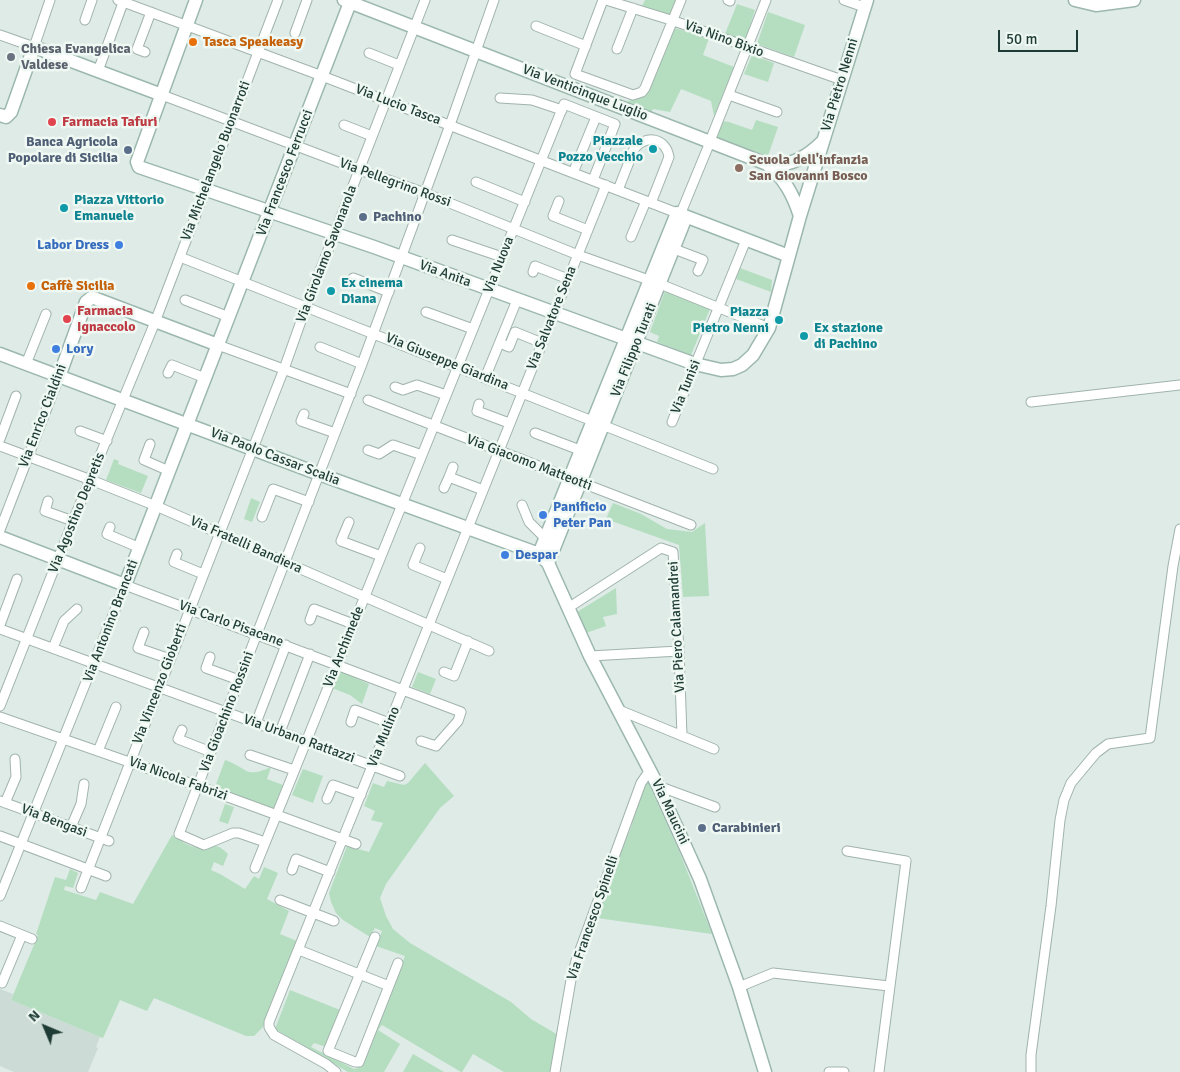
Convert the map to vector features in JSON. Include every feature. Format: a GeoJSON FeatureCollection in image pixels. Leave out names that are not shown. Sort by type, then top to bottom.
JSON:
{"type":"FeatureCollection","features":[{"type":"Feature","properties":{"kind":"street"},"geometry":{"type":"LineString","coordinates":[[4,114],[34,47],[50,0]]}},
{"type":"Feature","properties":{"kind":"street"},"geometry":{"type":"LineString","coordinates":[[85,20],[92,0]]}},
{"type":"Feature","properties":{"kind":"street"},"geometry":{"type":"LineString","coordinates":[[162,95],[196,0]]}},
{"type":"Feature","properties":{"kind":"street","name":"Via Michelangelo Buonarroti"},"geometry":{"type":"LineString","coordinates":[[155,322],[278,0]]}},
{"type":"Feature","properties":{"kind":"street"},"geometry":{"type":"LineString","coordinates":[[294,33],[307,0]]}},
{"type":"Feature","properties":{"kind":"street","name":"Via Girolamo Savonarola"},"geometry":{"type":"LineString","coordinates":[[284,369],[306,307],[425,0]]}},
{"type":"Feature","properties":{"kind":"street","name":"Via Gioachino Rossini"},"geometry":{"type":"LineString","coordinates":[[265,842],[239,833],[233,833],[204,844],[179,834],[374,333],[494,0]]}},
{"type":"Feature","properties":{"kind":"street"},"geometry":{"type":"LineString","coordinates":[[605,0],[575,74],[633,95],[642,92],[645,88],[681,0]]}},
{"type":"Feature","properties":{"kind":"street","name":"Via Nino Bixio"},"geometry":{"type":"LineString","coordinates":[[605,0],[674,21],[842,80]]}},
{"type":"Feature","properties":{"kind":"street"},"geometry":{"type":"LineString","coordinates":[[712,136],[766,0]]}},
{"type":"Feature","properties":{"kind":"street"},"geometry":{"type":"LineString","coordinates":[[844,0],[865,4]]}},
{"type":"Feature","properties":{"kind":"street"},"geometry":{"type":"LineString","coordinates":[[1075,0],[1096,5],[1134,0]]}},
{"type":"Feature","properties":{"kind":"street"},"geometry":{"type":"LineString","coordinates":[[98,71],[122,1]]}},
{"type":"Feature","properties":{"kind":"street","name":"Via Lucio Tasca"},"geometry":{"type":"LineString","coordinates":[[122,1],[386,100],[788,256]]}},
{"type":"Feature","properties":{"kind":"street","name":"Via Venticinque Luglio"},"geometry":{"type":"LineString","coordinates":[[348,1],[767,164],[774,165],[795,161],[806,156],[822,142]]}},
{"type":"Feature","properties":{"kind":"street","name":"Via Francesco Ferrucci"},"geometry":{"type":"LineString","coordinates":[[218,345],[296,146],[348,1]]}},
{"type":"Feature","properties":{"kind":"street","name":"Via Pietro Nenni"},"geometry":{"type":"LineString","coordinates":[[747,361],[753,355],[769,328],[788,256],[865,4]]}},
{"type":"Feature","properties":{"kind":"street"},"geometry":{"type":"LineString","coordinates":[[617,50],[633,8]]}},
{"type":"Feature","properties":{"kind":"street"},"geometry":{"type":"LineString","coordinates":[[145,52],[137,49],[151,12]]}},
{"type":"Feature","properties":{"kind":"street"},"geometry":{"type":"LineString","coordinates":[[536,26],[586,46]]}},
{"type":"Feature","properties":{"kind":"street"},"geometry":{"type":"LineString","coordinates":[[0,35],[34,47]]}},
{"type":"Feature","properties":{"kind":"street","name":"Via Pellegrino Rossi"},"geometry":{"type":"LineString","coordinates":[[34,47],[425,193],[578,255],[769,328]]}},
{"type":"Feature","properties":{"kind":"street"},"geometry":{"type":"LineString","coordinates":[[369,53],[399,65]]}},
{"type":"Feature","properties":{"kind":"street","name":"Via Anita"},"geometry":{"type":"LineString","coordinates":[[162,95],[140,164],[696,364],[722,370],[733,369],[747,361]]}},
{"type":"Feature","properties":{"kind":"street"},"geometry":{"type":"LineString","coordinates":[[729,95],[777,112]]}},
{"type":"Feature","properties":{"kind":"street"},"geometry":{"type":"LineString","coordinates":[[500,98],[532,100],[563,107],[615,124],[593,180]]}},
{"type":"Feature","properties":{"kind":"street","name":"Via Nuova"},"geometry":{"type":"LineString","coordinates":[[434,426],[563,107]]}},
{"type":"Feature","properties":{"kind":"street"},"geometry":{"type":"LineString","coordinates":[[574,173],[596,117]]}},
{"type":"Feature","properties":{"kind":"street"},"geometry":{"type":"LineString","coordinates":[[344,125],[372,136]]}},
{"type":"Feature","properties":{"kind":"street"},"geometry":{"type":"LineString","coordinates":[[618,190],[638,143],[654,139],[664,145],[668,151],[668,157],[631,237]]}},
{"type":"Feature","properties":{"kind":"street","name":"Via Filippo Turati"},"geometry":{"type":"LineString","coordinates":[[575,481],[708,147]]}},
{"type":"Feature","properties":{"kind":"street"},"geometry":{"type":"LineString","coordinates":[[767,164],[781,178],[792,194],[800,216]]}},
{"type":"Feature","properties":{"kind":"street"},"geometry":{"type":"LineString","coordinates":[[476,182],[525,202]]}},
{"type":"Feature","properties":{"kind":"street","name":"Via Salvatore Sena"},"geometry":{"type":"LineString","coordinates":[[498,451],[606,185]]}},
{"type":"Feature","properties":{"kind":"street"},"geometry":{"type":"LineString","coordinates":[[560,201],[553,216],[588,230]]}},
{"type":"Feature","properties":{"kind":"street"},"geometry":{"type":"LineString","coordinates":[[452,240],[502,257]]}},
{"type":"Feature","properties":{"kind":"street","name":"Via Tunisi"},"geometry":{"type":"LineString","coordinates":[[672,422],[746,240]]}},
{"type":"Feature","properties":{"kind":"street"},"geometry":{"type":"LineString","coordinates":[[669,247],[702,260],[698,271]]}},
{"type":"Feature","properties":{"kind":"street","name":"Via Giuseppe Giardina"},"geometry":{"type":"LineString","coordinates":[[180,257],[713,469]]}},
{"type":"Feature","properties":{"kind":"street"},"geometry":{"type":"LineString","coordinates":[[533,272],[535,266],[568,279]]}},
{"type":"Feature","properties":{"kind":"street"},"geometry":{"type":"LineString","coordinates":[[353,278],[389,292]]}},
{"type":"Feature","properties":{"kind":"street","name":"Via Enrico Cialdini"},"geometry":{"type":"LineString","coordinates":[[0,530],[90,300],[155,322]]}},
{"type":"Feature","properties":{"kind":"street"},"geometry":{"type":"LineString","coordinates":[[185,300],[229,317]]}},
{"type":"Feature","properties":{"kind":"street"},"geometry":{"type":"LineString","coordinates":[[485,378],[517,300]]}},
{"type":"Feature","properties":{"kind":"street"},"geometry":{"type":"LineString","coordinates":[[426,312],[473,329]]}},
{"type":"Feature","properties":{"kind":"street"},"geometry":{"type":"LineString","coordinates":[[26,364],[46,314]]}},
{"type":"Feature","properties":{"kind":"street"},"geometry":{"type":"LineString","coordinates":[[155,322],[350,394]]}},
{"type":"Feature","properties":{"kind":"street","name":"Via Agostino Depretis"},"geometry":{"type":"LineString","coordinates":[[0,706],[73,521],[155,322]]}},
{"type":"Feature","properties":{"kind":"street"},"geometry":{"type":"LineString","coordinates":[[500,343],[509,347],[515,332],[542,343]]}},
{"type":"Feature","properties":{"kind":"street","name":"Via Antonino Brancati"},"geometry":{"type":"LineString","coordinates":[[0,896],[95,663],[218,345]]}},
{"type":"Feature","properties":{"kind":"street"},"geometry":{"type":"LineString","coordinates":[[320,347],[362,364]]}},
{"type":"Feature","properties":{"kind":"street","name":"Via Paolo Cassar Scalia"},"geometry":{"type":"LineString","coordinates":[[0,354],[539,554],[548,563]]}},
{"type":"Feature","properties":{"kind":"street"},"geometry":{"type":"LineString","coordinates":[[168,373],[172,365],[205,378]]}},
{"type":"Feature","properties":{"kind":"street","name":"Via Vincenzo Gioberti"},"geometry":{"type":"LineString","coordinates":[[81,888],[88,870],[105,840],[130,762],[284,369]]}},
{"type":"Feature","properties":{"kind":"street"},"geometry":{"type":"LineString","coordinates":[[395,387],[403,390],[418,385],[446,396]]}},
{"type":"Feature","properties":{"kind":"street"},"geometry":{"type":"LineString","coordinates":[[1031,402],[1180,385]]}},
{"type":"Feature","properties":{"kind":"street"},"geometry":{"type":"LineString","coordinates":[[0,439],[16,396]]}},
{"type":"Feature","properties":{"kind":"street","name":"Via Giacomo Matteotti"},"geometry":{"type":"LineString","coordinates":[[368,400],[691,525]]}},
{"type":"Feature","properties":{"kind":"street"},"geometry":{"type":"LineString","coordinates":[[479,404],[477,411],[509,423]]}},
{"type":"Feature","properties":{"kind":"street"},"geometry":{"type":"LineString","coordinates":[[304,414],[301,421],[335,434]]}},
{"type":"Feature","properties":{"kind":"street","name":"Via Archimede"},"geometry":{"type":"LineString","coordinates":[[255,868],[434,426]]}},
{"type":"Feature","properties":{"kind":"street"},"geometry":{"type":"LineString","coordinates":[[80,431],[107,441]]}},
{"type":"Feature","properties":{"kind":"street"},"geometry":{"type":"LineString","coordinates":[[534,433],[587,452]]}},
{"type":"Feature","properties":{"kind":"street"},"geometry":{"type":"LineString","coordinates":[[150,444],[144,460],[169,471]]}},
{"type":"Feature","properties":{"kind":"street"},"geometry":{"type":"LineString","coordinates":[[368,450],[379,454],[393,445],[422,455]]}},
{"type":"Feature","properties":{"kind":"street","name":"Via Fratelli Bandiera"},"geometry":{"type":"LineString","coordinates":[[0,446],[156,506],[489,651]]}},
{"type":"Feature","properties":{"kind":"street","name":"Via Mulino"},"geometry":{"type":"LineString","coordinates":[[336,1072],[326,1064],[274,1035],[269,1027],[270,1022],[498,451]]}},
{"type":"Feature","properties":{"kind":"street"},"geometry":{"type":"LineString","coordinates":[[444,488],[452,467]]}},
{"type":"Feature","properties":{"kind":"street"},"geometry":{"type":"LineString","coordinates":[[449,477],[483,490]]}},
{"type":"Feature","properties":{"kind":"street"},"geometry":{"type":"LineString","coordinates":[[539,554],[545,538],[575,481]]}},
{"type":"Feature","properties":{"kind":"street"},"geometry":{"type":"LineString","coordinates":[[548,563],[575,481]]}},
{"type":"Feature","properties":{"kind":"street"},"geometry":{"type":"LineString","coordinates":[[262,517],[273,489],[309,502]]}},
{"type":"Feature","properties":{"kind":"street"},"geometry":{"type":"LineString","coordinates":[[48,501],[45,511],[73,521]]}},
{"type":"Feature","properties":{"kind":"street"},"geometry":{"type":"LineString","coordinates":[[522,505],[529,522],[545,538]]}},
{"type":"Feature","properties":{"kind":"street"},"geometry":{"type":"LineString","coordinates":[[349,522],[341,541],[381,556]]}},
{"type":"Feature","properties":{"kind":"street"},"geometry":{"type":"LineString","coordinates":[[110,527],[107,534],[140,548]]}},
{"type":"Feature","properties":{"kind":"street"},"geometry":{"type":"LineString","coordinates":[[1030,1072],[1064,800],[1071,783],[1096,753],[1108,744],[1150,738],[1180,529]]}},
{"type":"Feature","properties":{"kind":"street","name":"Via Carlo Pisacane"},"geometry":{"type":"LineString","coordinates":[[0,537],[461,712],[458,721],[436,746],[421,741]]}},
{"type":"Feature","properties":{"kind":"street"},"geometry":{"type":"LineString","coordinates":[[420,548],[413,565],[447,579]]}},
{"type":"Feature","properties":{"kind":"street","name":"Via Piero Calamandrei"},"geometry":{"type":"LineString","coordinates":[[568,608],[662,548],[673,552],[682,736]]}},
{"type":"Feature","properties":{"kind":"street"},"geometry":{"type":"LineString","coordinates":[[177,554],[174,562],[203,574]]}},
{"type":"Feature","properties":{"kind":"street","name":"Via Maucini"},"geometry":{"type":"LineString","coordinates":[[548,563],[590,656],[658,786],[700,879],[739,987],[765,1072]]}},
{"type":"Feature","properties":{"kind":"street"},"geometry":{"type":"LineString","coordinates":[[0,625],[17,579]]}},
{"type":"Feature","properties":{"kind":"street"},"geometry":{"type":"LineString","coordinates":[[53,648],[64,621],[77,609]]}},
{"type":"Feature","properties":{"kind":"street"},"geometry":{"type":"LineString","coordinates":[[310,620],[314,609],[354,624]]}},
{"type":"Feature","properties":{"kind":"street","name":"Via Urbano Rattazzi"},"geometry":{"type":"LineString","coordinates":[[0,629],[400,776]]}},
{"type":"Feature","properties":{"kind":"street"},"geometry":{"type":"LineString","coordinates":[[144,632],[138,648],[170,659]]}},
{"type":"Feature","properties":{"kind":"street"},"geometry":{"type":"LineString","coordinates":[[444,672],[454,676],[468,641]]}},
{"type":"Feature","properties":{"kind":"street"},"geometry":{"type":"LineString","coordinates":[[256,723],[286,645]]}},
{"type":"Feature","properties":{"kind":"street"},"geometry":{"type":"LineString","coordinates":[[590,656],[679,651]]}},
{"type":"Feature","properties":{"kind":"street"},"geometry":{"type":"LineString","coordinates":[[280,732],[310,654]]}},
{"type":"Feature","properties":{"kind":"street"},"geometry":{"type":"LineString","coordinates":[[210,657],[206,668],[239,680]]}},
{"type":"Feature","properties":{"kind":"street"},"geometry":{"type":"LineString","coordinates":[[98,751],[116,707]]}},
{"type":"Feature","properties":{"kind":"street"},"geometry":{"type":"LineString","coordinates":[[351,722],[355,710],[389,723]]}},
{"type":"Feature","properties":{"kind":"street"},"geometry":{"type":"LineString","coordinates":[[619,710],[714,749]]}},
{"type":"Feature","properties":{"kind":"street","name":"Via Nicola Fabrizi"},"geometry":{"type":"LineString","coordinates":[[0,717],[198,786],[356,844]]}},
{"type":"Feature","properties":{"kind":"street"},"geometry":{"type":"LineString","coordinates":[[182,730],[178,739],[211,752]]}},
{"type":"Feature","properties":{"kind":"street"},"geometry":{"type":"LineString","coordinates":[[250,755],[294,770]]}},
{"type":"Feature","properties":{"kind":"street"},"geometry":{"type":"LineString","coordinates":[[3,802],[16,778],[15,759]]}},
{"type":"Feature","properties":{"kind":"street","name":"Via Francesco Spinelli"},"geometry":{"type":"LineString","coordinates":[[555,1072],[576,961],[640,783],[650,770]]}},
{"type":"Feature","properties":{"kind":"street"},"geometry":{"type":"LineString","coordinates":[[71,827],[81,804],[84,784]]}},
{"type":"Feature","properties":{"kind":"street"},"geometry":{"type":"LineString","coordinates":[[327,799],[332,785],[361,795]]}},
{"type":"Feature","properties":{"kind":"street"},"geometry":{"type":"LineString","coordinates":[[658,786],[715,807]]}},
{"type":"Feature","properties":{"kind":"street","name":"Via Bengasi"},"geometry":{"type":"LineString","coordinates":[[3,802],[105,840]]}},
{"type":"Feature","properties":{"kind":"street"},"geometry":{"type":"LineString","coordinates":[[0,836],[106,876]]}},
{"type":"Feature","properties":{"kind":"street"},"geometry":{"type":"LineString","coordinates":[[847,851],[906,861],[879,1072]]}},
{"type":"Feature","properties":{"kind":"street"},"geometry":{"type":"LineString","coordinates":[[292,870],[296,859],[330,872]]}},
{"type":"Feature","properties":{"kind":"street"},"geometry":{"type":"LineString","coordinates":[[280,900],[334,921]]}},
{"type":"Feature","properties":{"kind":"street"},"geometry":{"type":"LineString","coordinates":[[0,926],[32,939]]}},
{"type":"Feature","properties":{"kind":"street"},"geometry":{"type":"LineString","coordinates":[[2,982],[22,935]]}},
{"type":"Feature","properties":{"kind":"street"},"geometry":{"type":"LineString","coordinates":[[374,937],[328,1051],[359,1062],[398,963]]}},
{"type":"Feature","properties":{"kind":"street"},"geometry":{"type":"LineString","coordinates":[[298,950],[389,986]]}},
{"type":"Feature","properties":{"kind":"street"},"geometry":{"type":"LineString","coordinates":[[739,987],[772,973],[890,986]]}},
{"type":"Feature","properties":{"kind":"street"},"geometry":{"type":"LineString","coordinates":[[829,1072],[844,1072]]}},
{"type":"Feature","properties":{"kind":"shaded area"},"geometry":{"type":"Polygon","coordinates":[[[0,989],[13,994],[11,1000],[100,1037],[96,1047],[98,1048],[88,1072],[14,1072],[0,1066],[0,989]]]}},
{"type":"Feature","properties":{"kind":"green space"},"geometry":{"type":"Polygon","coordinates":[[[645,0],[676,0],[670,16],[642,6],[645,0]]]}},
{"type":"Feature","properties":{"kind":"green space"},"geometry":{"type":"Polygon","coordinates":[[[737,4],[755,10],[745,41],[725,34],[737,4]]]}},
{"type":"Feature","properties":{"kind":"green space"},"geometry":{"type":"Polygon","coordinates":[[[768,12],[805,25],[794,57],[757,44],[768,12]]]}},
{"type":"Feature","properties":{"kind":"green space"},"geometry":{"type":"Polygon","coordinates":[[[675,28],[709,38],[703,55],[734,67],[714,116],[711,101],[681,89],[670,112],[653,109],[651,113],[623,102],[638,98],[650,88],[675,28]]]}},
{"type":"Feature","properties":{"kind":"green space"},"geometry":{"type":"Polygon","coordinates":[[[752,55],[774,63],[768,82],[744,74],[752,55]]]}},
{"type":"Feature","properties":{"kind":"green space"},"geometry":{"type":"Polygon","coordinates":[[[756,120],[778,127],[768,156],[714,137],[722,121],[752,130],[756,120]]]}},
{"type":"Feature","properties":{"kind":"green space"},"geometry":{"type":"Polygon","coordinates":[[[740,268],[772,280],[771,292],[736,279],[740,268]]]}},
{"type":"Feature","properties":{"kind":"green space"},"geometry":{"type":"Polygon","coordinates":[[[665,291],[710,309],[691,355],[657,342],[659,336],[650,332],[665,291]]]}},
{"type":"Feature","properties":{"kind":"green space"},"geometry":{"type":"Polygon","coordinates":[[[114,459],[119,461],[118,464],[148,476],[141,493],[106,480],[114,459]]]}},
{"type":"Feature","properties":{"kind":"green space"},"geometry":{"type":"Polygon","coordinates":[[[251,498],[260,502],[252,522],[244,519],[251,498]]]}},
{"type":"Feature","properties":{"kind":"green space"},"geometry":{"type":"Polygon","coordinates":[[[613,503],[641,514],[667,529],[692,532],[705,523],[709,596],[683,597],[679,545],[606,519],[613,503]]]}},
{"type":"Feature","properties":{"kind":"green space"},"geometry":{"type":"Polygon","coordinates":[[[616,588],[617,614],[603,617],[606,626],[586,633],[577,612],[616,588]]]}},
{"type":"Feature","properties":{"kind":"green space"},"geometry":{"type":"Polygon","coordinates":[[[340,671],[369,684],[362,704],[350,695],[332,688],[340,671]]]}},
{"type":"Feature","properties":{"kind":"green space"},"geometry":{"type":"Polygon","coordinates":[[[418,672],[436,679],[430,694],[412,687],[418,672]]]}},
{"type":"Feature","properties":{"kind":"green space"},"geometry":{"type":"Polygon","coordinates":[[[225,760],[251,772],[271,767],[267,779],[283,785],[273,809],[215,787],[225,760]]]}},
{"type":"Feature","properties":{"kind":"green space"},"geometry":{"type":"Polygon","coordinates":[[[425,763],[454,796],[440,808],[386,884],[380,898],[386,916],[393,929],[410,943],[511,1002],[531,1019],[558,1035],[550,1072],[504,1072],[473,1054],[461,1072],[382,1025],[378,1030],[400,1044],[384,1072],[348,1072],[275,1029],[290,990],[340,1010],[326,1047],[314,1043],[311,1047],[354,1069],[358,1068],[362,1062],[405,956],[376,946],[382,931],[375,928],[370,937],[343,920],[336,913],[329,893],[347,846],[369,852],[383,823],[371,820],[375,811],[364,806],[373,783],[384,787],[387,781],[404,785],[408,783],[425,763]]]}},
{"type":"Feature","properties":{"kind":"green space"},"geometry":{"type":"Polygon","coordinates":[[[303,769],[323,776],[313,803],[292,795],[303,769]]]}},
{"type":"Feature","properties":{"kind":"green space"},"geometry":{"type":"Polygon","coordinates":[[[647,780],[679,851],[712,934],[597,918],[647,780]]]}},
{"type":"Feature","properties":{"kind":"green space"},"geometry":{"type":"Polygon","coordinates":[[[225,804],[234,807],[228,824],[219,821],[225,804]]]}},
{"type":"Feature","properties":{"kind":"green space"},"geometry":{"type":"Polygon","coordinates":[[[172,835],[194,847],[219,847],[228,854],[223,866],[214,862],[211,870],[245,889],[254,876],[259,879],[264,867],[278,873],[267,899],[289,911],[280,934],[297,941],[263,1027],[254,1036],[246,1036],[154,998],[147,1011],[120,1000],[103,1038],[11,1000],[38,935],[36,934],[55,877],[66,880],[70,869],[78,873],[73,888],[65,886],[64,890],[96,900],[100,892],[133,904],[172,835]]]}},
{"type":"Feature","properties":{"kind":"green space"},"geometry":{"type":"Polygon","coordinates":[[[413,1054],[444,1072],[403,1072],[413,1054]]]}},
{"type":"Feature","properties":{"kind":"place","name":"Tasca Speakeasy"},"geometry":{"type":"Point","coordinates":[193,42]}},
{"type":"Feature","properties":{"kind":"place","name":"Chiesa Evangelica Valdese"},"geometry":{"type":"Point","coordinates":[11,57]}},
{"type":"Feature","properties":{"kind":"place","name":"Farmacia Tafuri"},"geometry":{"type":"Point","coordinates":[52,122]}},
{"type":"Feature","properties":{"kind":"place","name":"Piazzale Pozzo Vecchio"},"geometry":{"type":"Point","coordinates":[653,149]}},
{"type":"Feature","properties":{"kind":"place","name":"Banca Agricola Popolare di Sicilia"},"geometry":{"type":"Point","coordinates":[128,150]}},
{"type":"Feature","properties":{"kind":"place","name":"Scuola dell'infanzia San Giovanni Bosco"},"geometry":{"type":"Point","coordinates":[739,168]}},
{"type":"Feature","properties":{"kind":"place","name":"Piazza Vittorio Emanuele"},"geometry":{"type":"Point","coordinates":[64,208]}},
{"type":"Feature","properties":{"kind":"place","name":"Pachino"},"geometry":{"type":"Point","coordinates":[363,217]}},
{"type":"Feature","properties":{"kind":"place","name":"Labor Dress"},"geometry":{"type":"Point","coordinates":[119,245]}},
{"type":"Feature","properties":{"kind":"place","name":"Caffè Sicilia"},"geometry":{"type":"Point","coordinates":[31,286]}},
{"type":"Feature","properties":{"kind":"place","name":"Ex cinema Diana"},"geometry":{"type":"Point","coordinates":[331,291]}},
{"type":"Feature","properties":{"kind":"place","name":"Farmacia Ignaccolo"},"geometry":{"type":"Point","coordinates":[67,319]}},
{"type":"Feature","properties":{"kind":"place","name":"Piazza Pietro Nenni"},"geometry":{"type":"Point","coordinates":[779,320]}},
{"type":"Feature","properties":{"kind":"place","name":"Ex stazione di Pachino"},"geometry":{"type":"Point","coordinates":[804,336]}},
{"type":"Feature","properties":{"kind":"place","name":"Lory"},"geometry":{"type":"Point","coordinates":[56,349]}},
{"type":"Feature","properties":{"kind":"place","name":"Panificio Peter Pan"},"geometry":{"type":"Point","coordinates":[543,515]}},
{"type":"Feature","properties":{"kind":"place","name":"Despar"},"geometry":{"type":"Point","coordinates":[505,555]}},
{"type":"Feature","properties":{"kind":"place","name":"Carabinieri"},"geometry":{"type":"Point","coordinates":[702,828]}}]}
